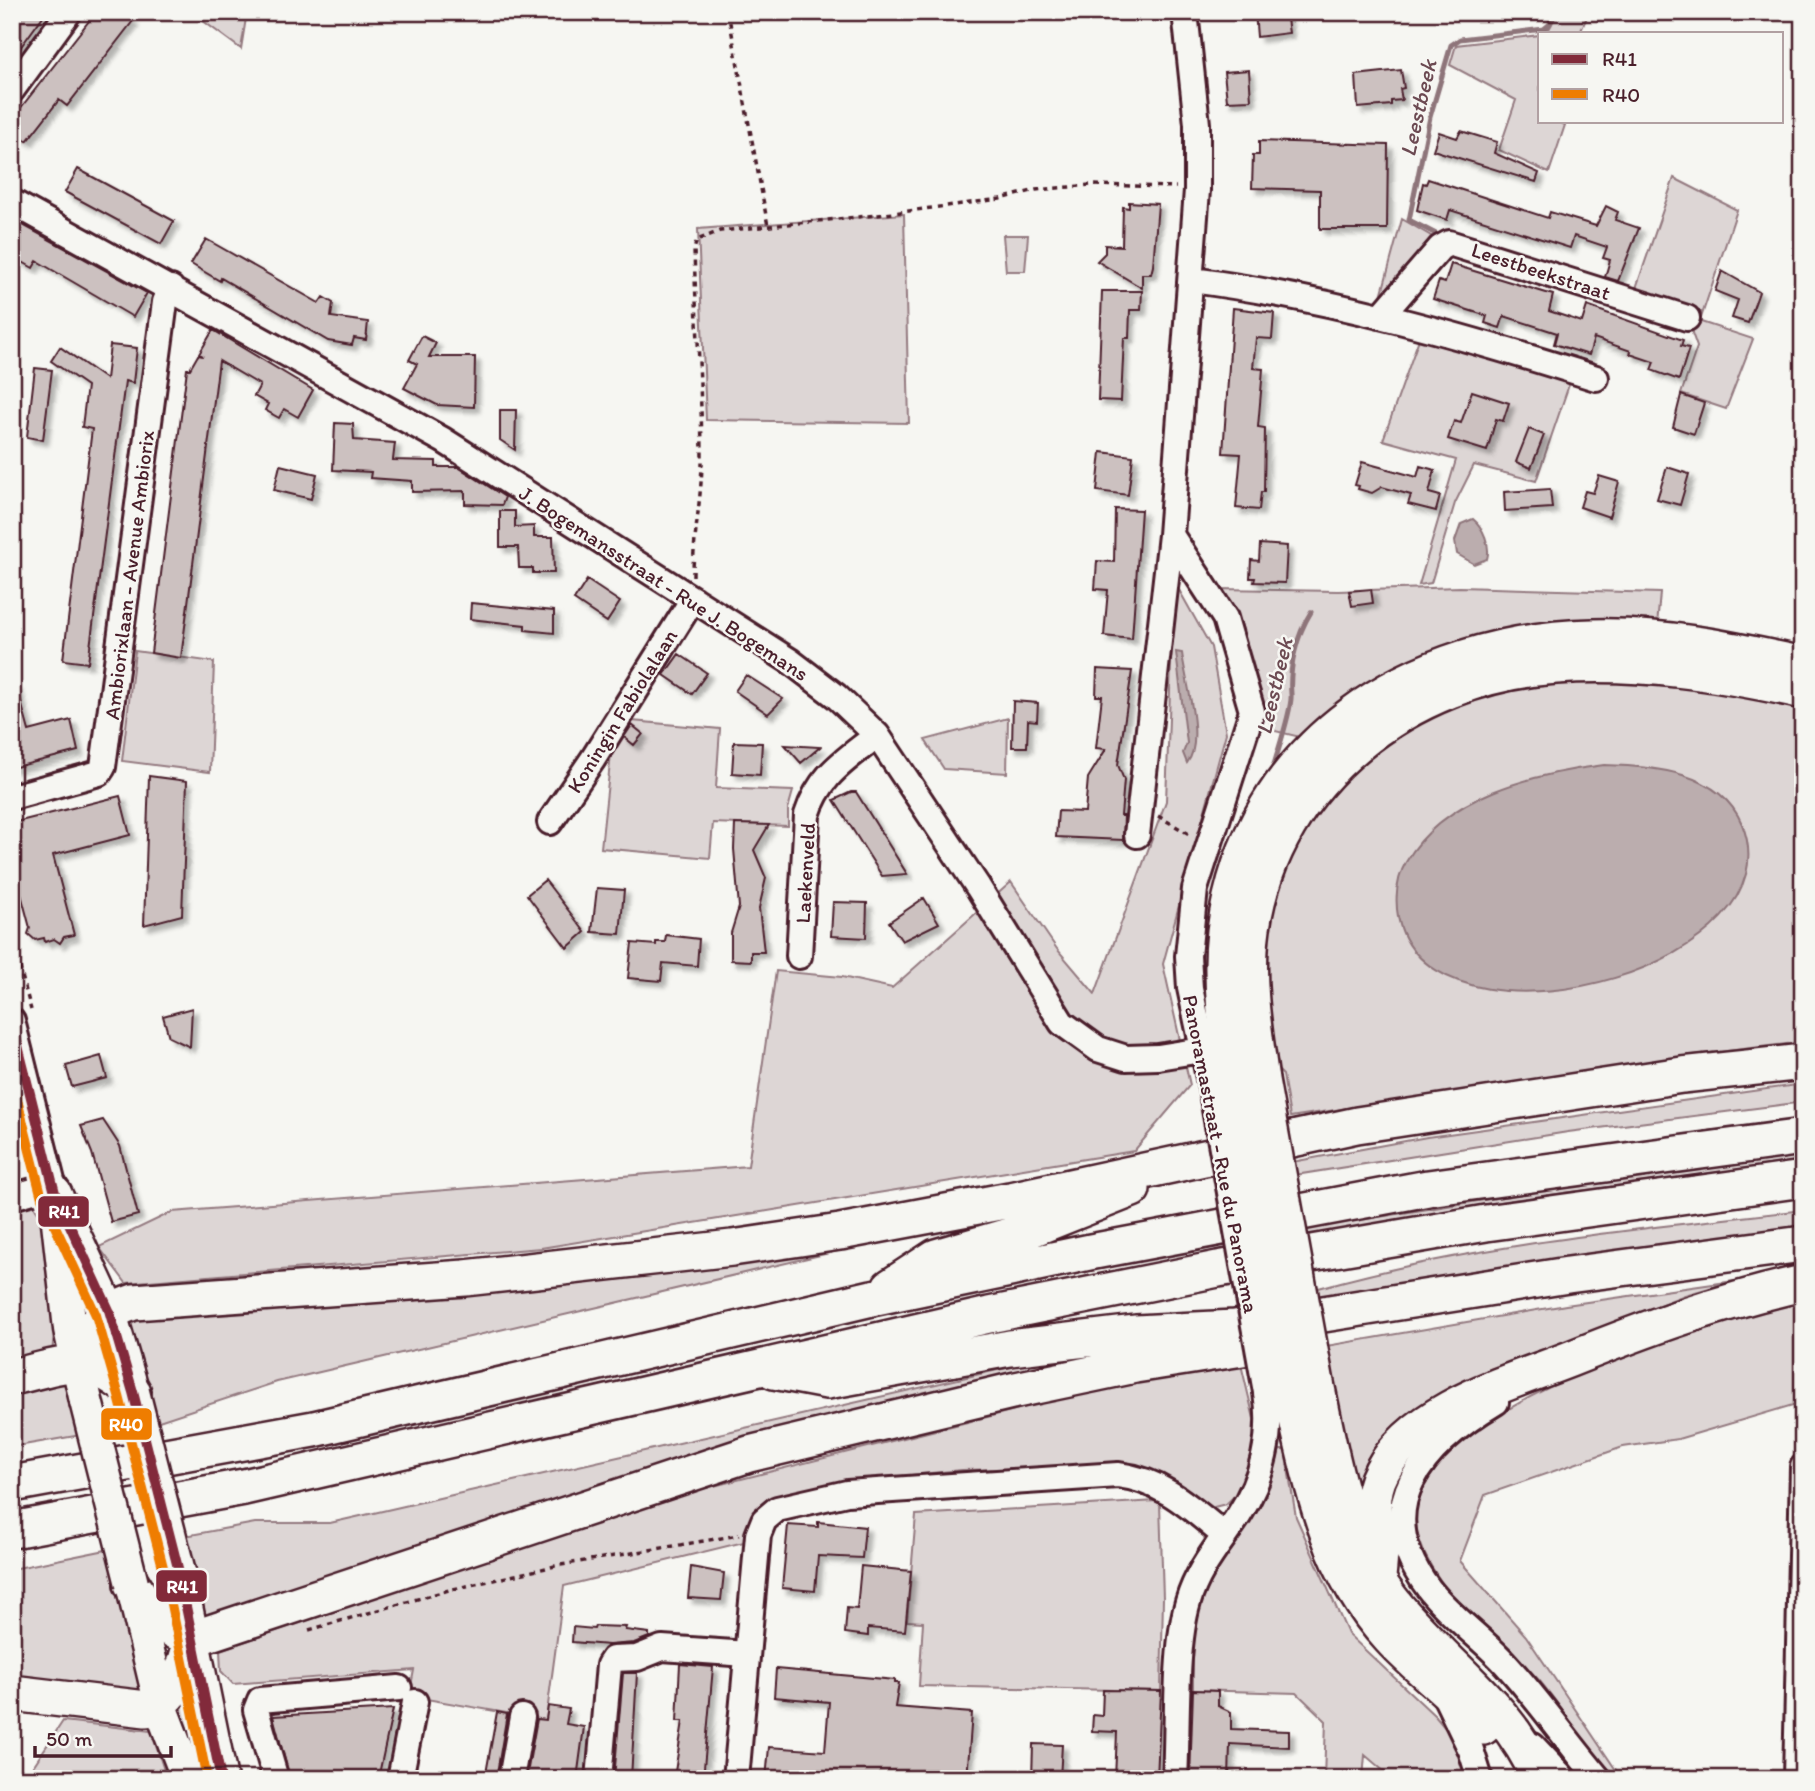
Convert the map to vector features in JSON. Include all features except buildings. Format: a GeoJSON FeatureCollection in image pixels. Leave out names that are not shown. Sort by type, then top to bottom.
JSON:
{"type":"FeatureCollection","features":[{"type":"Feature","properties":{"kind":"highway"},"geometry":{"type":"LineString","coordinates":[[1518,1779],[1502,1750],[1481,1724],[1373,1619],[1342,1567],[1319,1510],[1291,1387],[1235,1084],[1226,1018],[1224,950],[1227,918],[1240,866],[1268,805],[1288,777],[1322,739],[1362,706],[1417,674],[1467,655],[1537,641],[1594,637],[1706,646],[1803,665]]}},
{"type":"Feature","properties":{"kind":"highway"},"geometry":{"type":"LineString","coordinates":[[1235,1084],[1250,975],[1252,928],[1260,892],[1284,829],[1302,801],[1329,769],[1363,738],[1432,696],[1513,671],[1555,666],[1596,664],[1703,671],[1803,691]]}},
{"type":"Feature","properties":{"kind":"highway"},"geometry":{"type":"LineString","coordinates":[[78,1362],[89,1332],[109,1310],[134,1302],[465,1278],[658,1258],[840,1232],[1357,1125],[1682,1076],[1803,1062]]}},
{"type":"Feature","properties":{"kind":"highway"},"geometry":{"type":"LineString","coordinates":[[12,1485],[314,1429],[872,1298],[1090,1252],[1428,1188],[1803,1137]]}},
{"type":"Feature","properties":{"kind":"highway"},"geometry":{"type":"LineString","coordinates":[[872,1298],[936,1257],[1029,1230],[1199,1159]]}},
{"type":"Feature","properties":{"kind":"highway"},"geometry":{"type":"LineString","coordinates":[[12,1530],[244,1487],[989,1315],[1218,1269],[1486,1223],[1803,1179]]}},
{"type":"Feature","properties":{"kind":"highway"},"geometry":{"type":"LineString","coordinates":[[760,1368],[827,1381],[1035,1345],[1136,1332],[1235,1328],[1568,1275],[1803,1244]]}},
{"type":"Feature","properties":{"kind":"highway"},"geometry":{"type":"LineString","coordinates":[[1378,1580],[1380,1550],[1373,1523],[1373,1496],[1381,1471],[1397,1448],[1433,1418],[1499,1386],[1656,1324],[1803,1283]]}},
{"type":"Feature","properties":{"kind":"highway"},"geometry":{"type":"LineString","coordinates":[[132,1584],[155,1619],[165,1628],[192,1639],[749,1454],[1016,1390],[1135,1365],[1255,1346],[1318,1315]]}},
{"type":"Feature","properties":{"kind":"highway"},"geometry":{"type":"LineString","coordinates":[[12,1377],[78,1362],[101,1368],[133,1392]]}},
{"type":"Feature","properties":{"kind":"highway"},"geometry":{"type":"LineString","coordinates":[[1291,1387],[1343,1501],[1354,1534],[1378,1580],[1419,1631],[1508,1720],[1541,1779]]}},
{"type":"Feature","properties":{"kind":"highway"},"geometry":{"type":"LineString","coordinates":[[12,1693],[146,1709],[160,1704],[183,1674],[192,1639]]}},
{"type":"Feature","properties":{"kind":"main road"},"geometry":{"type":"LineString","coordinates":[[55,1189],[109,1310],[133,1392],[180,1572],[221,1779]]}},
{"type":"Feature","properties":{"kind":"main road"},"geometry":{"type":"LineString","coordinates":[[55,1189],[70,1329],[86,1401],[160,1704],[188,1779]]}},
{"type":"Feature","properties":{"kind":"street"},"geometry":{"type":"LineString","coordinates":[[12,90],[69,12]]}},
{"type":"Feature","properties":{"kind":"street"},"geometry":{"type":"LineString","coordinates":[[1137,835],[1171,536],[1192,280],[1197,190],[1196,124],[1185,12]]}},
{"type":"Feature","properties":{"kind":"street","name":"J. Bogemansstraat - Rue J. Bogemans"},"geometry":{"type":"LineString","coordinates":[[12,202],[443,440],[790,661],[836,696],[877,735],[978,887],[1062,1023],[1098,1049],[1126,1058],[1158,1057],[1202,1050]]}},
{"type":"Feature","properties":{"kind":"street","name":"Leestbeekstraat"},"geometry":{"type":"LineString","coordinates":[[1383,314],[1440,248],[1449,243],[1687,318]]}},
{"type":"Feature","properties":{"kind":"street"},"geometry":{"type":"LineString","coordinates":[[1192,280],[1383,314],[1596,378]]}},
{"type":"Feature","properties":{"kind":"street","name":"Ambiorixlaan - Avenue Ambiorix"},"geometry":{"type":"LineString","coordinates":[[12,797],[99,773],[103,767],[165,302],[171,288]]}},
{"type":"Feature","properties":{"kind":"street","name":"Panoramastraat - Rue du Panorama"},"geometry":{"type":"LineString","coordinates":[[1171,536],[1225,618],[1252,711],[1195,889],[1188,956],[1190,988],[1202,1050],[1235,1084]]}},
{"type":"Feature","properties":{"kind":"street","name":"Koningin Fabiolalaan"},"geometry":{"type":"LineString","coordinates":[[550,822],[593,759],[693,599]]}},
{"type":"Feature","properties":{"kind":"street","name":"Laekenveld"},"geometry":{"type":"LineString","coordinates":[[799,956],[807,815],[811,803],[825,777],[877,735]]}},
{"type":"Feature","properties":{"kind":"street"},"geometry":{"type":"LineString","coordinates":[[12,1021],[55,1189],[12,1197]]}},
{"type":"Feature","properties":{"kind":"street"},"geometry":{"type":"LineString","coordinates":[[1569,1359],[1474,1415],[1433,1447],[1421,1461],[1406,1491],[1402,1525],[1410,1556],[1429,1588],[1524,1684],[1599,1779]]}},
{"type":"Feature","properties":{"kind":"street"},"geometry":{"type":"LineString","coordinates":[[1175,1779],[1184,1618],[1197,1580],[1249,1498],[1258,1477],[1268,1436],[1291,1387]]}},
{"type":"Feature","properties":{"kind":"street"},"geometry":{"type":"LineString","coordinates":[[1796,1779],[1803,1467]]}},
{"type":"Feature","properties":{"kind":"street"},"geometry":{"type":"LineString","coordinates":[[736,1779],[758,1535],[764,1520],[777,1509],[834,1495],[897,1488],[1108,1475],[1138,1478],[1158,1486],[1224,1535]]}},
{"type":"Feature","properties":{"kind":"street"},"geometry":{"type":"LineString","coordinates":[[599,1779],[609,1665],[613,1660],[638,1658],[662,1648],[747,1654]]}},
{"type":"Feature","properties":{"kind":"street"},"geometry":{"type":"LineString","coordinates":[[1441,1688],[1471,1750],[1480,1779]]}},
{"type":"Feature","properties":{"kind":"street"},"geometry":{"type":"LineString","coordinates":[[276,1779],[256,1710],[260,1700],[407,1695],[395,1746],[405,1761],[400,1779]]}},
{"type":"Feature","properties":{"kind":"street"},"geometry":{"type":"LineString","coordinates":[[511,1779],[522,1717]]}},
{"type":"Feature","properties":{"kind":"street"},"geometry":{"type":"LineString","coordinates":[[1508,1720],[1564,1779]]}},
{"type":"Feature","properties":{"kind":"path"},"geometry":{"type":"LineString","coordinates":[[728,12],[768,226]]}},
{"type":"Feature","properties":{"kind":"path"},"geometry":{"type":"LineString","coordinates":[[693,599],[693,545],[698,522],[702,464],[694,248],[703,236],[1064,188],[1152,185],[1197,190]]}},
{"type":"Feature","properties":{"kind":"path"},"geometry":{"type":"LineString","coordinates":[[1163,818],[1200,840]]}},
{"type":"Feature","properties":{"kind":"path"},"geometry":{"type":"LineString","coordinates":[[304,1631],[449,1590],[555,1566],[660,1550],[720,1537],[758,1535]]}},
{"type":"Feature","properties":{"kind":"shaded area"},"geometry":{"type":"Polygon","coordinates":[[[191,12],[247,12],[241,49],[191,12]]]}},
{"type":"Feature","properties":{"kind":"shaded area"},"geometry":{"type":"Polygon","coordinates":[[[1558,12],[1589,12],[1580,32],[1548,32],[1558,12]]]}},
{"type":"Feature","properties":{"kind":"shaded area"},"geometry":{"type":"Polygon","coordinates":[[[1538,35],[1538,122],[1559,122],[1565,125],[1549,173],[1499,150],[1516,100],[1450,65],[1456,45],[1538,35]]]}},
{"type":"Feature","properties":{"kind":"shaded area"},"geometry":{"type":"Polygon","coordinates":[[[1674,178],[1737,210],[1701,318],[1701,312],[1635,291],[1674,178]]]}},
{"type":"Feature","properties":{"kind":"shaded area"},"geometry":{"type":"Polygon","coordinates":[[[904,214],[909,423],[706,420],[698,229],[904,214]]]}},
{"type":"Feature","properties":{"kind":"shaded area"},"geometry":{"type":"Polygon","coordinates":[[[1402,219],[1431,236],[1427,247],[1380,300],[1402,219]]]}},
{"type":"Feature","properties":{"kind":"shaded area"},"geometry":{"type":"Polygon","coordinates":[[[1003,235],[1028,235],[1025,271],[1006,271],[1003,235]]]}},
{"type":"Feature","properties":{"kind":"shaded area"},"geometry":{"type":"Polygon","coordinates":[[[1698,321],[1753,339],[1726,409],[1681,394],[1697,347],[1692,333],[1698,321]]]}},
{"type":"Feature","properties":{"kind":"shaded area"},"geometry":{"type":"Polygon","coordinates":[[[1420,336],[1571,379],[1536,481],[1474,465],[1455,503],[1431,583],[1419,585],[1456,460],[1383,440],[1420,336]]]}},
{"type":"Feature","properties":{"kind":"shaded area"},"geometry":{"type":"Polygon","coordinates":[[[1473,519],[1483,532],[1488,548],[1487,559],[1474,564],[1457,554],[1455,541],[1461,524],[1473,519]]]}},
{"type":"Feature","properties":{"kind":"shaded area"},"geometry":{"type":"Polygon","coordinates":[[[1174,581],[1211,647],[1226,733],[1163,964],[1190,1085],[1134,1151],[541,1248],[126,1283],[99,1247],[172,1212],[748,1166],[776,971],[842,977],[892,988],[1011,882],[1057,949],[1095,994],[1166,801],[1174,581]]]}},
{"type":"Feature","properties":{"kind":"shaded area"},"geometry":{"type":"Polygon","coordinates":[[[1460,587],[1660,593],[1657,625],[1420,660],[1370,681],[1304,738],[1275,731],[1261,707],[1242,628],[1218,589],[1338,591],[1460,587]]]}},
{"type":"Feature","properties":{"kind":"shaded area"},"geometry":{"type":"Polygon","coordinates":[[[135,651],[214,662],[210,772],[122,761],[135,651]]]}},
{"type":"Feature","properties":{"kind":"shaded area"},"geometry":{"type":"Polygon","coordinates":[[[1176,652],[1182,653],[1194,726],[1192,753],[1187,763],[1183,753],[1187,743],[1176,652]]]}},
{"type":"Feature","properties":{"kind":"shaded area"},"geometry":{"type":"Polygon","coordinates":[[[1540,680],[1708,684],[1803,706],[1803,1042],[1693,1055],[1290,1117],[1283,1075],[1276,1068],[1265,988],[1268,908],[1299,827],[1366,751],[1427,715],[1540,680]]]}},
{"type":"Feature","properties":{"kind":"shaded area"},"geometry":{"type":"Polygon","coordinates":[[[1008,718],[1007,773],[944,769],[925,740],[1008,718]]]}},
{"type":"Feature","properties":{"kind":"shaded area"},"geometry":{"type":"Polygon","coordinates":[[[621,720],[720,729],[716,788],[793,791],[788,809],[788,826],[713,823],[710,858],[601,848],[613,735],[621,720]]]}},
{"type":"Feature","properties":{"kind":"shaded area"},"geometry":{"type":"Polygon","coordinates":[[[1604,765],[1643,767],[1683,775],[1701,782],[1732,806],[1742,824],[1746,874],[1721,917],[1675,953],[1615,978],[1550,991],[1488,989],[1436,970],[1403,933],[1397,907],[1397,888],[1402,870],[1423,839],[1443,820],[1467,804],[1493,792],[1520,782],[1604,765]]]}},
{"type":"Feature","properties":{"kind":"shaded area"},"geometry":{"type":"Polygon","coordinates":[[[1803,1084],[1803,1102],[1568,1132],[1295,1175],[1292,1162],[1427,1137],[1803,1084]]]}},
{"type":"Feature","properties":{"kind":"shaded area"},"geometry":{"type":"Polygon","coordinates":[[[1803,1155],[1803,1161],[1505,1201],[1306,1236],[1304,1229],[1577,1185],[1803,1155]]]}},
{"type":"Feature","properties":{"kind":"shaded area"},"geometry":{"type":"Polygon","coordinates":[[[30,1201],[39,1213],[50,1251],[54,1337],[52,1352],[12,1365],[12,1205],[30,1201]]]}},
{"type":"Feature","properties":{"kind":"shaded area"},"geometry":{"type":"Polygon","coordinates":[[[1803,1210],[1803,1232],[1318,1302],[1315,1289],[1375,1273],[1496,1249],[1619,1231],[1803,1210]]]}},
{"type":"Feature","properties":{"kind":"shaded area"},"geometry":{"type":"Polygon","coordinates":[[[885,1240],[277,1382],[156,1422],[125,1316],[885,1240]]]}},
{"type":"Feature","properties":{"kind":"shaded area"},"geometry":{"type":"Polygon","coordinates":[[[1734,1281],[1685,1295],[1560,1344],[1369,1483],[1353,1491],[1326,1346],[1566,1305],[1734,1281]]]}},
{"type":"Feature","properties":{"kind":"shaded area"},"geometry":{"type":"Polygon","coordinates":[[[1803,1298],[1803,1402],[1678,1439],[1623,1447],[1485,1495],[1460,1561],[1526,1636],[1622,1779],[1616,1779],[1595,1756],[1538,1679],[1470,1615],[1440,1580],[1419,1539],[1421,1493],[1450,1451],[1500,1414],[1564,1381],[1633,1352],[1803,1298]]]}},
{"type":"Feature","properties":{"kind":"shaded area"},"geometry":{"type":"Polygon","coordinates":[[[1145,1345],[203,1621],[185,1536],[255,1523],[330,1523],[1028,1363],[1145,1345]]]}},
{"type":"Feature","properties":{"kind":"shaded area"},"geometry":{"type":"Polygon","coordinates":[[[1240,1360],[1255,1423],[1251,1459],[1242,1489],[1226,1504],[1210,1508],[1099,1467],[962,1470],[839,1482],[773,1499],[748,1525],[744,1542],[564,1586],[546,1720],[409,1696],[414,1670],[233,1684],[221,1671],[220,1650],[666,1498],[1078,1394],[1240,1360]]]}},
{"type":"Feature","properties":{"kind":"shaded area"},"geometry":{"type":"Polygon","coordinates":[[[66,1379],[81,1435],[12,1447],[12,1389],[66,1379]]]}},
{"type":"Feature","properties":{"kind":"shaded area"},"geometry":{"type":"Polygon","coordinates":[[[1280,1450],[1285,1450],[1296,1517],[1348,1634],[1435,1716],[1456,1741],[1469,1779],[1393,1779],[1365,1755],[1363,1779],[1324,1779],[1326,1721],[1297,1693],[1193,1690],[1193,1643],[1197,1612],[1219,1563],[1266,1488],[1280,1450]]]}},
{"type":"Feature","properties":{"kind":"shaded area"},"geometry":{"type":"Polygon","coordinates":[[[1157,1501],[1160,1503],[1163,1598],[1161,1691],[919,1686],[923,1622],[907,1621],[916,1515],[1157,1501]]]}},
{"type":"Feature","properties":{"kind":"shaded area"},"geometry":{"type":"Polygon","coordinates":[[[106,1550],[146,1696],[12,1681],[12,1569],[106,1550]]]}},
{"type":"Feature","properties":{"kind":"shaded area"},"geometry":{"type":"Polygon","coordinates":[[[189,1684],[215,1779],[200,1779],[173,1704],[189,1684]]]}},
{"type":"Feature","properties":{"kind":"shaded area"},"geometry":{"type":"Polygon","coordinates":[[[63,1721],[151,1731],[167,1779],[12,1779],[12,1769],[32,1768],[63,1721]]]}},
{"type":"Feature","properties":{"kind":"waterway","name":"Leestbeek"},"geometry":{"type":"LineString","coordinates":[[1436,234],[1409,220],[1430,117],[1451,45],[1460,39],[1544,29],[1550,24],[1551,12]]}},
{"type":"Feature","properties":{"kind":"waterway","name":"Leestbeek"},"geometry":{"type":"LineString","coordinates":[[1273,768],[1290,709],[1295,652],[1301,631],[1311,612]]}},
{"type":"Feature","properties":{"kind":"transit line","name":"R41"},"geometry":{"type":"LineString","coordinates":[[12,1022],[55,1193],[109,1310],[133,1392],[179,1572],[221,1779]]}},
{"type":"Feature","properties":{"kind":"transit line","name":"R40"},"geometry":{"type":"LineString","coordinates":[[12,1080],[42,1198],[96,1315],[119,1396],[165,1575],[207,1779]]}}]}
